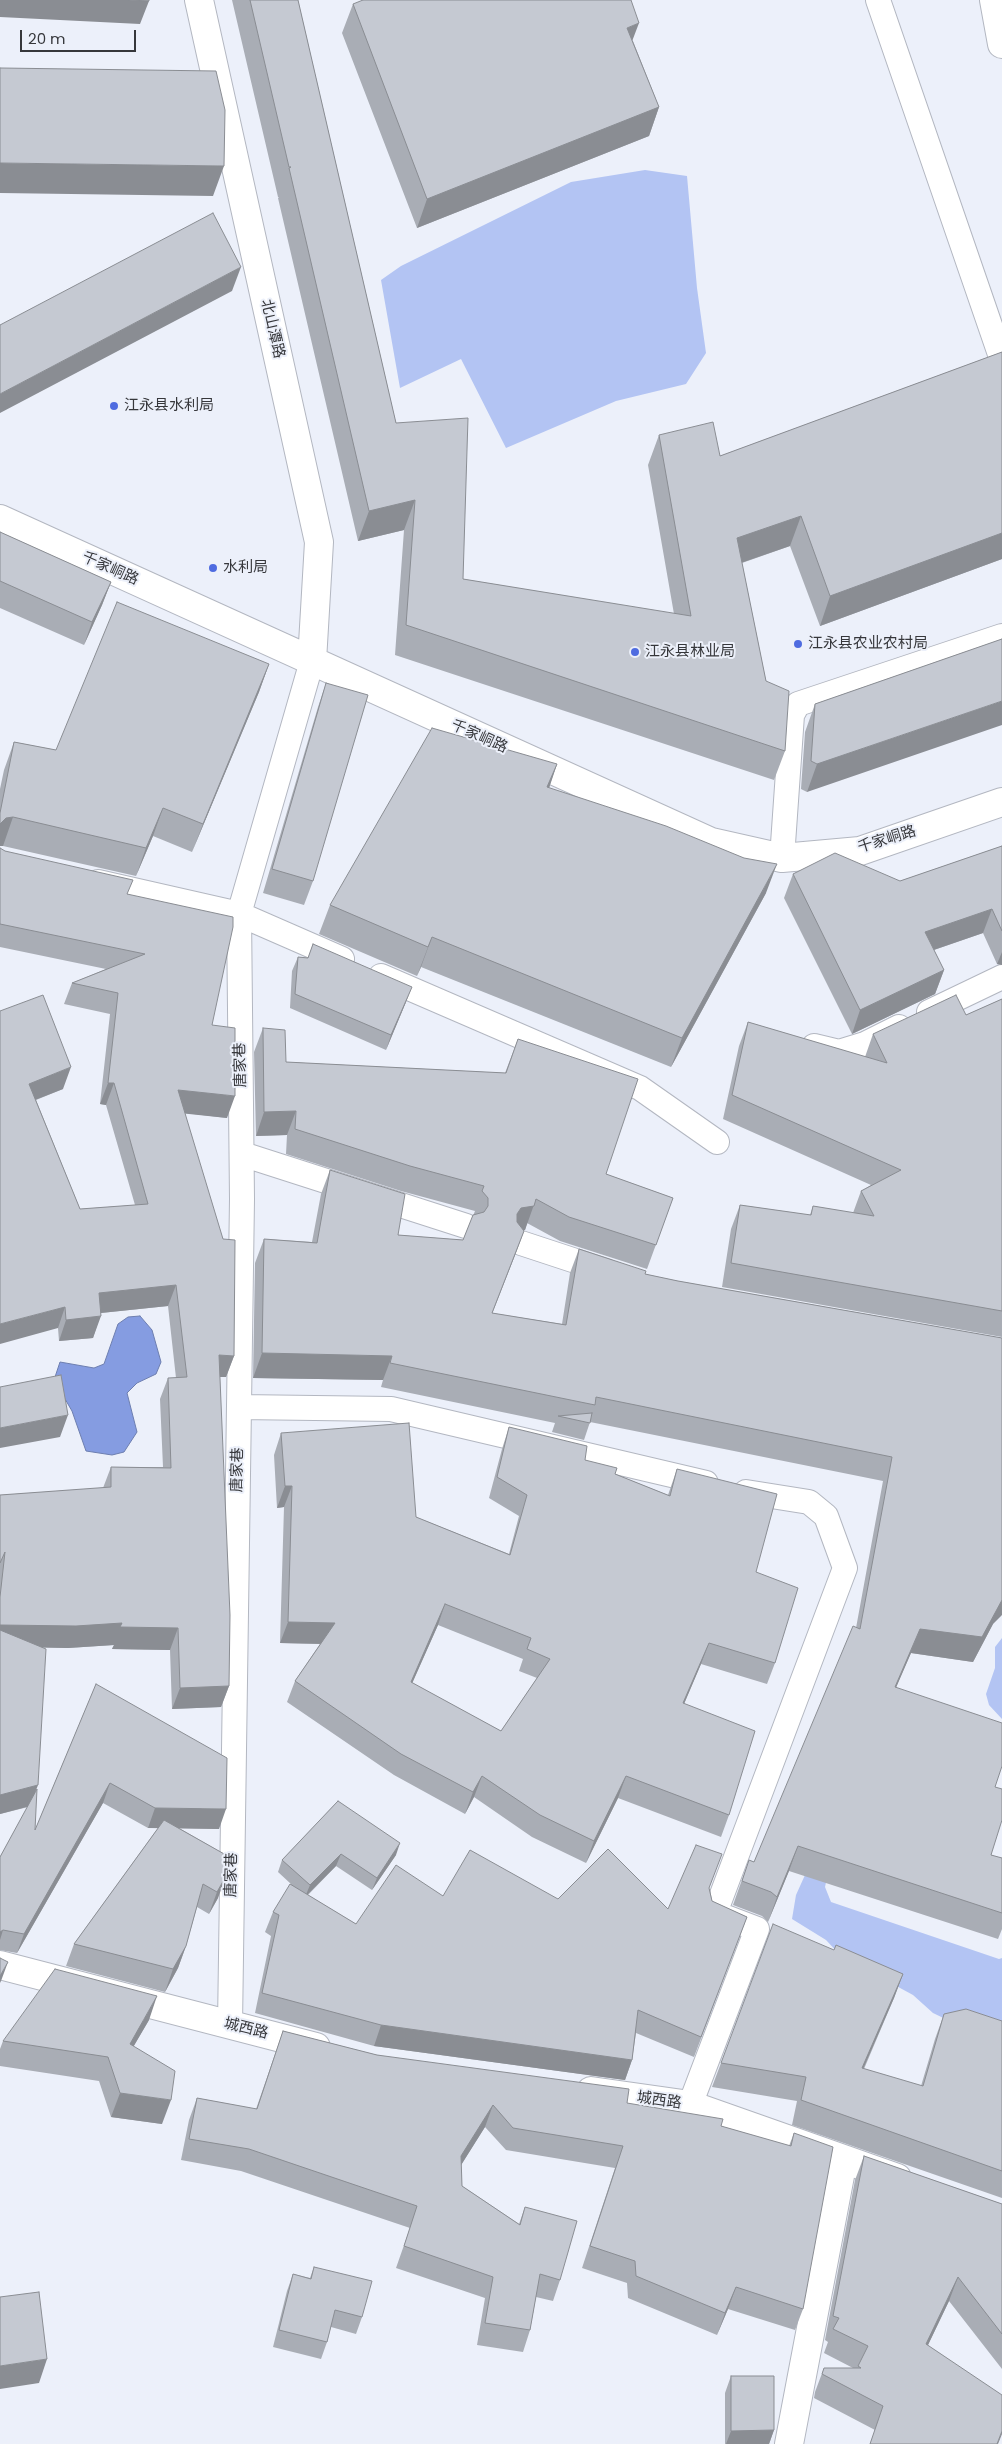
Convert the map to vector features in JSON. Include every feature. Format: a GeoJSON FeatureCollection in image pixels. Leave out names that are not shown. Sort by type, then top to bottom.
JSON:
{"type":"FeatureCollection","features":[{"type":"Feature","properties":{"kind":"main road","name":"北山潭路"},"geometry":{"type":"LineString","coordinates":[[199,0],[320,542],[312,661]]}},
{"type":"Feature","properties":{"kind":"main road"},"geometry":{"type":"LineString","coordinates":[[994,0],[1002,40]]}},
{"type":"Feature","properties":{"kind":"main road","name":"千家峒路"},"geometry":{"type":"LineString","coordinates":[[0,519],[711,842],[782,858],[860,850],[1002,802]]}},
{"type":"Feature","properties":{"kind":"main road","name":"城西路"},"geometry":{"type":"LineString","coordinates":[[0,1965],[344,2054]]}},
{"type":"Feature","properties":{"kind":"main road","name":"城西路"},"geometry":{"type":"LineString","coordinates":[[564,2088],[690,2105],[925,2188]]}},
{"type":"Feature","properties":{"kind":"main road"},"geometry":{"type":"LineString","coordinates":[[789,2444],[844,2160]]}},
{"type":"Feature","properties":{"kind":"lane"},"geometry":{"type":"LineString","coordinates":[[878,0],[1002,360]]}},
{"type":"Feature","properties":{"kind":"lane"},"geometry":{"type":"LineString","coordinates":[[782,858],[792,715],[798,704],[1002,636]]}},
{"type":"Feature","properties":{"kind":"lane","name":"唐家巷"},"geometry":{"type":"LineString","coordinates":[[230,2025],[242,1154],[238,914],[312,661]]}},
{"type":"Feature","properties":{"kind":"lane"},"geometry":{"type":"LineString","coordinates":[[76,876],[238,914],[640,1088],[717,1142]]}},
{"type":"Feature","properties":{"kind":"lane"},"geometry":{"type":"LineString","coordinates":[[791,1040],[839,1052],[865,1044],[1002,977]]}},
{"type":"Feature","properties":{"kind":"lane"},"geometry":{"type":"LineString","coordinates":[[242,1154],[466,1226]]}},
{"type":"Feature","properties":{"kind":"lane"},"geometry":{"type":"LineString","coordinates":[[521,1244],[625,1277]]}},
{"type":"Feature","properties":{"kind":"lane"},"geometry":{"type":"LineString","coordinates":[[239,1407],[392,1409],[769,1497],[808,1502],[826,1516],[845,1568],[715,1913],[757,1929],[690,2105]]}},
{"type":"Feature","properties":{"kind":"shaded area"},"geometry":{"type":"Polygon","coordinates":[[[645,170],[687,176],[697,288],[706,353],[686,384],[616,401],[506,448],[461,359],[400,388],[381,280],[401,266],[571,182],[645,170]]]}},
{"type":"Feature","properties":{"kind":"shaded area"},"geometry":{"type":"Polygon","coordinates":[[[140,1316],[152,1330],[161,1362],[156,1374],[137,1383],[127,1393],[137,1432],[124,1452],[112,1455],[86,1451],[72,1411],[54,1380],[60,1362],[94,1368],[104,1364],[118,1324],[128,1317],[140,1316]]]}},
{"type":"Feature","properties":{"kind":"shaded area"},"geometry":{"type":"Polygon","coordinates":[[[1002,1638],[1002,1719],[989,1705],[986,1694],[995,1668],[995,1647],[1002,1638]]]}},
{"type":"Feature","properties":{"kind":"shaded area"},"geometry":{"type":"Polygon","coordinates":[[[828,1873],[825,1887],[831,1902],[999,1959],[1002,1958],[1002,2038],[960,2026],[933,2013],[913,1995],[841,1956],[826,1940],[792,1919],[796,1895],[805,1875],[828,1873]]]}},
{"type":"Feature","properties":{"kind":"building"},"geometry":{"type":"Polygon","coordinates":[[[250,0],[298,0],[396,423],[468,418],[463,579],[691,616],[659,435],[713,422],[720,456],[1002,352],[1002,533],[830,596],[801,516],[737,538],[766,681],[789,691],[785,751],[406,625],[415,500],[369,511],[289,168],[291,167],[289,167],[250,0]]]}},
{"type":"Feature","properties":{"kind":"building"},"geometry":{"type":"Polygon","coordinates":[[[363,0],[631,0],[639,23],[627,28],[659,107],[427,199],[353,4],[363,0]]]}},
{"type":"Feature","properties":{"kind":"building"},"geometry":{"type":"Polygon","coordinates":[[[0,68],[216,71],[225,110],[224,166],[0,163],[0,68]]]}},
{"type":"Feature","properties":{"kind":"building"},"geometry":{"type":"Polygon","coordinates":[[[213,213],[241,267],[0,394],[0,325],[213,213]]]}},
{"type":"Feature","properties":{"kind":"building"},"geometry":{"type":"Polygon","coordinates":[[[0,532],[111,582],[92,622],[0,581],[0,532]]]}},
{"type":"Feature","properties":{"kind":"building"},"geometry":{"type":"Polygon","coordinates":[[[117,602],[269,664],[203,824],[163,808],[146,848],[13,817],[6,818],[0,824],[0,813],[14,742],[56,750],[117,602]]]}},
{"type":"Feature","properties":{"kind":"building"},"geometry":{"type":"Polygon","coordinates":[[[1002,639],[1002,701],[817,764],[811,761],[815,704],[1002,639]]]}},
{"type":"Feature","properties":{"kind":"building"},"geometry":{"type":"Polygon","coordinates":[[[326,683],[368,695],[313,881],[272,869],[326,683]]]}},
{"type":"Feature","properties":{"kind":"building"},"geometry":{"type":"Polygon","coordinates":[[[432,728],[557,764],[547,787],[666,826],[744,858],[777,864],[682,1038],[432,937],[428,947],[330,905],[432,728]]]}},
{"type":"Feature","properties":{"kind":"building"},"geometry":{"type":"Polygon","coordinates":[[[1002,846],[1002,931],[992,909],[925,932],[944,970],[860,1010],[793,874],[835,853],[900,881],[1002,846]]]}},
{"type":"Feature","properties":{"kind":"building"},"geometry":{"type":"Polygon","coordinates":[[[0,848],[5,851],[133,880],[127,894],[233,917],[233,927],[212,1025],[235,1028],[235,1096],[178,1090],[223,1239],[235,1240],[234,1356],[219,1355],[230,1615],[229,1686],[180,1688],[178,1628],[120,1627],[122,1623],[76,1626],[0,1625],[0,1597],[5,1552],[0,1563],[0,1495],[111,1487],[111,1467],[171,1468],[168,1378],[187,1377],[176,1285],[99,1293],[101,1316],[66,1320],[65,1307],[0,1324],[0,1011],[43,995],[71,1067],[29,1084],[80,1209],[148,1204],[114,1083],[108,1083],[118,993],[72,983],[145,954],[0,924],[0,848]]]}},
{"type":"Feature","properties":{"kind":"building"},"geometry":{"type":"Polygon","coordinates":[[[313,944],[412,987],[391,1035],[295,994],[298,957],[308,958],[313,944]]]}},
{"type":"Feature","properties":{"kind":"building"},"geometry":{"type":"Polygon","coordinates":[[[956,995],[966,1015],[1002,999],[1002,1311],[731,1263],[740,1205],[811,1215],[813,1206],[874,1216],[861,1191],[901,1170],[732,1095],[748,1022],[887,1063],[873,1034],[956,995]]]}},
{"type":"Feature","properties":{"kind":"building"},"geometry":{"type":"Polygon","coordinates":[[[263,1028],[285,1030],[286,1062],[506,1073],[518,1039],[638,1079],[606,1174],[673,1198],[656,1245],[569,1217],[536,1199],[534,1206],[521,1208],[517,1214],[517,1222],[524,1231],[492,1313],[566,1325],[579,1249],[646,1271],[645,1274],[678,1281],[1002,1338],[1002,1600],[982,1637],[920,1629],[895,1687],[1002,1723],[1002,1766],[995,1787],[1002,1789],[1002,1820],[991,1855],[1002,1858],[1002,1913],[798,1846],[777,1897],[771,1892],[742,1881],[749,1860],[754,1862],[853,1626],[860,1629],[892,1457],[596,1397],[595,1405],[390,1363],[392,1356],[262,1353],[264,1239],[317,1243],[330,1170],[405,1194],[398,1235],[463,1240],[473,1215],[484,1212],[488,1206],[488,1198],[482,1191],[484,1186],[410,1166],[295,1129],[296,1111],[264,1112],[263,1028]]]}},
{"type":"Feature","properties":{"kind":"building"},"geometry":{"type":"Polygon","coordinates":[[[61,1375],[68,1415],[0,1428],[0,1387],[61,1375]]]}},
{"type":"Feature","properties":{"kind":"building"},"geometry":{"type":"Polygon","coordinates":[[[592,1413],[590,1423],[558,1416],[592,1413]]]}},
{"type":"Feature","properties":{"kind":"building"},"geometry":{"type":"Polygon","coordinates":[[[409,1423],[416,1517],[510,1555],[527,1495],[497,1477],[509,1427],[587,1446],[585,1460],[617,1468],[615,1474],[670,1496],[677,1469],[777,1494],[756,1572],[798,1588],[775,1663],[709,1643],[683,1703],[755,1731],[729,1815],[626,1776],[594,1841],[540,1815],[482,1776],[473,1792],[401,1754],[295,1681],[335,1623],[288,1622],[292,1486],[285,1486],[281,1433],[409,1423]],[[445,1604],[411,1682],[501,1731],[550,1659],[527,1649],[531,1638],[445,1604]]]}},
{"type":"Feature","properties":{"kind":"building"},"geometry":{"type":"Polygon","coordinates":[[[0,1630],[46,1649],[38,1785],[0,1795],[0,1630]]]}},
{"type":"Feature","properties":{"kind":"building"},"geometry":{"type":"Polygon","coordinates":[[[96,1684],[227,1758],[226,1809],[155,1808],[110,1783],[24,1934],[3,1930],[0,1932],[0,1857],[37,1789],[35,1830],[96,1684]]]}},
{"type":"Feature","properties":{"kind":"building"},"geometry":{"type":"Polygon","coordinates":[[[338,1801],[400,1843],[377,1878],[341,1854],[310,1885],[282,1860],[338,1801]]]}},
{"type":"Feature","properties":{"kind":"building"},"geometry":{"type":"Polygon","coordinates":[[[164,1820],[226,1855],[226,1876],[217,1892],[203,1884],[186,1946],[173,1969],[74,1944],[164,1820]]]}},
{"type":"Feature","properties":{"kind":"building"},"geometry":{"type":"Polygon","coordinates":[[[696,1845],[722,1854],[709,1888],[712,1901],[747,1917],[701,2037],[638,2010],[632,2060],[381,2025],[262,1993],[279,1915],[273,1912],[290,1884],[356,1924],[396,1865],[443,1896],[470,1850],[558,1899],[608,1849],[668,1909],[696,1845]]]}},
{"type":"Feature","properties":{"kind":"building"},"geometry":{"type":"Polygon","coordinates":[[[773,1924],[834,1950],[836,1945],[903,1974],[862,2068],[923,2086],[944,2014],[966,2009],[1002,2021],[1002,2171],[801,2100],[806,2077],[721,2063],[773,1924]]]}},
{"type":"Feature","properties":{"kind":"building"},"geometry":{"type":"Polygon","coordinates":[[[0,1958],[8,1962],[0,1976],[0,1958]]]}},
{"type":"Feature","properties":{"kind":"building"},"geometry":{"type":"Polygon","coordinates":[[[55,1969],[157,1996],[130,2044],[175,2071],[171,2100],[120,2093],[108,2057],[3,2041],[55,1969]]]}},
{"type":"Feature","properties":{"kind":"building"},"geometry":{"type":"Polygon","coordinates":[[[283,2031],[377,2055],[629,2089],[627,2103],[723,2119],[721,2126],[791,2146],[794,2133],[833,2147],[803,2309],[736,2287],[725,2313],[636,2276],[635,2261],[590,2246],[623,2146],[513,2128],[493,2105],[461,2156],[462,2186],[520,2225],[525,2207],[577,2221],[560,2280],[540,2274],[530,2330],[485,2323],[493,2277],[404,2246],[417,2206],[249,2149],[189,2139],[197,2098],[257,2109],[283,2031]]]}},
{"type":"Feature","properties":{"kind":"building"},"geometry":{"type":"Polygon","coordinates":[[[864,2156],[1002,2204],[1002,2334],[958,2277],[926,2344],[1002,2395],[1002,2431],[997,2444],[870,2444],[883,2406],[822,2374],[824,2368],[861,2368],[858,2366],[868,2346],[833,2329],[839,2318],[833,2316],[864,2156]]]}},
{"type":"Feature","properties":{"kind":"building"},"geometry":{"type":"Polygon","coordinates":[[[314,2267],[372,2281],[362,2317],[335,2310],[327,2342],[279,2330],[293,2274],[311,2279],[314,2267]]]}},
{"type":"Feature","properties":{"kind":"building"},"geometry":{"type":"Polygon","coordinates":[[[39,2292],[47,2359],[0,2366],[0,2297],[39,2292]]]}},
{"type":"Feature","properties":{"kind":"building"},"geometry":{"type":"Polygon","coordinates":[[[731,2376],[774,2376],[774,2430],[731,2431],[731,2376]]]}},
{"type":"Feature","properties":{"kind":"place","name":"江永县水利局"},"geometry":{"type":"Point","coordinates":[114,406]}},
{"type":"Feature","properties":{"kind":"place","name":"水利局"},"geometry":{"type":"Point","coordinates":[213,568]}},
{"type":"Feature","properties":{"kind":"place","name":"江永县农业农村局"},"geometry":{"type":"Point","coordinates":[798,644]}},
{"type":"Feature","properties":{"kind":"place","name":"江永县林业局"},"geometry":{"type":"Point","coordinates":[635,652]}}]}
